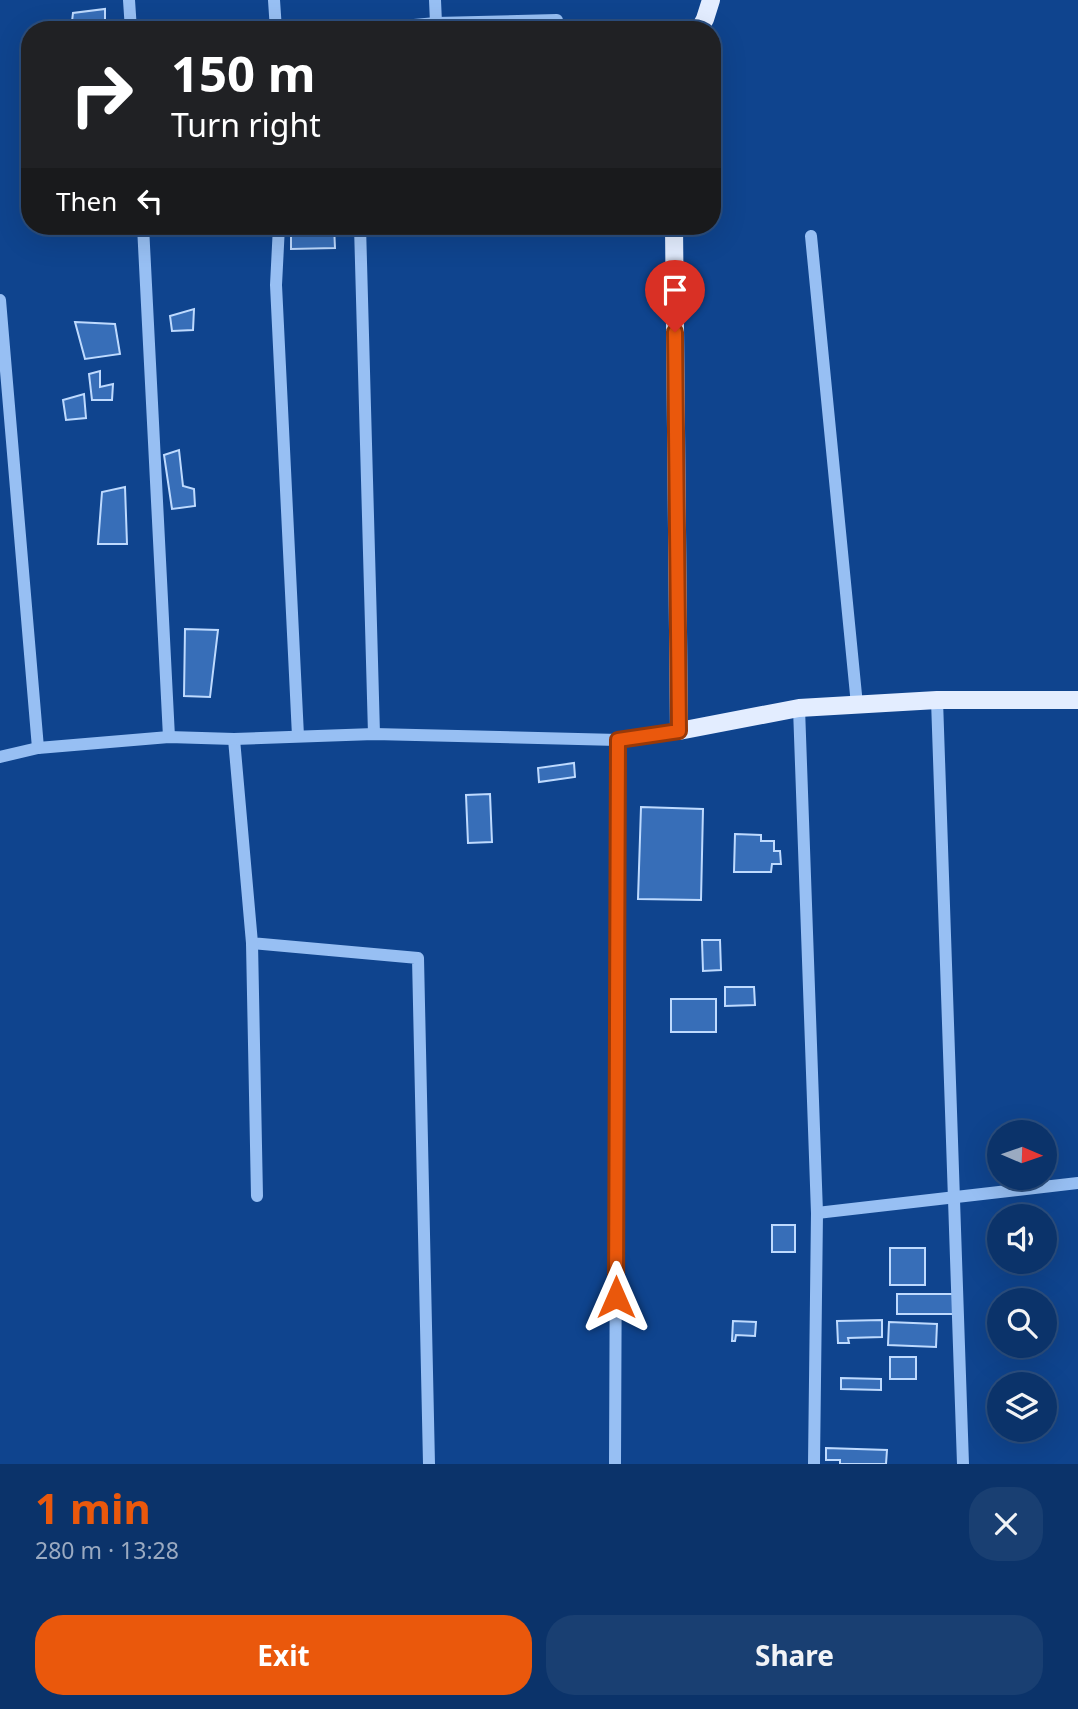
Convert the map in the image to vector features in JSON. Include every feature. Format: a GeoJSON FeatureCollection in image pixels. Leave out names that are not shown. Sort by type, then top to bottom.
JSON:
{"type":"FeatureCollection","features":[{"type":"Feature","properties":{"kind":"main road"},"geometry":{"type":"LineString","coordinates":[[704,21],[711,0]]}},
{"type":"Feature","properties":{"kind":"main road"},"geometry":{"type":"LineString","coordinates":[[674,235],[679,731],[799,708],[937,700],[1078,700]]}},
{"type":"Feature","properties":{"kind":"street"},"geometry":{"type":"LineString","coordinates":[[130,0],[131,21]]}},
{"type":"Feature","properties":{"kind":"street"},"geometry":{"type":"LineString","coordinates":[[275,0],[275,21]]}},
{"type":"Feature","properties":{"kind":"street"},"geometry":{"type":"LineString","coordinates":[[435,0],[436,21]]}},
{"type":"Feature","properties":{"kind":"street"},"geometry":{"type":"LineString","coordinates":[[517,21],[557,20]]}},
{"type":"Feature","properties":{"kind":"street"},"geometry":{"type":"LineString","coordinates":[[143,235],[169,737]]}},
{"type":"Feature","properties":{"kind":"street"},"geometry":{"type":"LineString","coordinates":[[279,235],[276,285],[298,736]]}},
{"type":"Feature","properties":{"kind":"street"},"geometry":{"type":"LineString","coordinates":[[360,235],[374,733]]}},
{"type":"Feature","properties":{"kind":"street"},"geometry":{"type":"LineString","coordinates":[[811,236],[857,705]]}},
{"type":"Feature","properties":{"kind":"street"},"geometry":{"type":"LineString","coordinates":[[0,300],[38,748]]}},
{"type":"Feature","properties":{"kind":"street"},"geometry":{"type":"LineString","coordinates":[[937,700],[963,1464]]}},
{"type":"Feature","properties":{"kind":"street"},"geometry":{"type":"LineString","coordinates":[[799,708],[817,1213],[814,1464]]}},
{"type":"Feature","properties":{"kind":"street"},"geometry":{"type":"LineString","coordinates":[[0,757],[38,748],[169,737],[234,740],[374,733],[618,740],[679,731]]}},
{"type":"Feature","properties":{"kind":"street"},"geometry":{"type":"LineString","coordinates":[[234,740],[252,943],[257,1196]]}},
{"type":"Feature","properties":{"kind":"street"},"geometry":{"type":"LineString","coordinates":[[615,1464],[618,740]]}},
{"type":"Feature","properties":{"kind":"street"},"geometry":{"type":"LineString","coordinates":[[252,943],[418,958],[429,1464]]}},
{"type":"Feature","properties":{"kind":"street"},"geometry":{"type":"LineString","coordinates":[[817,1213],[1078,1183]]}},
{"type":"Feature","properties":{"kind":"building"},"geometry":{"type":"Polygon","coordinates":[[[105,9],[105,21],[72,21],[73,13],[105,9]]]}},
{"type":"Feature","properties":{"kind":"building"},"geometry":{"type":"Polygon","coordinates":[[[291,235],[334,235],[335,248],[291,249],[291,235]]]}},
{"type":"Feature","properties":{"kind":"building"},"geometry":{"type":"Polygon","coordinates":[[[194,309],[193,330],[172,331],[170,316],[194,309]]]}},
{"type":"Feature","properties":{"kind":"building"},"geometry":{"type":"Polygon","coordinates":[[[75,322],[115,324],[120,354],[85,359],[75,322]]]}},
{"type":"Feature","properties":{"kind":"building"},"geometry":{"type":"Polygon","coordinates":[[[100,371],[100,387],[113,384],[112,400],[92,400],[89,374],[100,371]]]}},
{"type":"Feature","properties":{"kind":"building"},"geometry":{"type":"Polygon","coordinates":[[[84,394],[86,418],[66,420],[63,400],[84,394]]]}},
{"type":"Feature","properties":{"kind":"building"},"geometry":{"type":"Polygon","coordinates":[[[179,450],[183,486],[194,489],[195,506],[172,509],[164,455],[179,450]]]}},
{"type":"Feature","properties":{"kind":"building"},"geometry":{"type":"Polygon","coordinates":[[[125,487],[127,544],[98,544],[102,492],[125,487]]]}},
{"type":"Feature","properties":{"kind":"building"},"geometry":{"type":"Polygon","coordinates":[[[185,629],[218,630],[210,697],[184,696],[185,629]]]}},
{"type":"Feature","properties":{"kind":"building"},"geometry":{"type":"Polygon","coordinates":[[[574,763],[575,777],[539,782],[538,768],[574,763]]]}},
{"type":"Feature","properties":{"kind":"building"},"geometry":{"type":"Polygon","coordinates":[[[490,794],[492,842],[468,843],[466,795],[490,794]]]}},
{"type":"Feature","properties":{"kind":"building"},"geometry":{"type":"Polygon","coordinates":[[[641,807],[703,809],[701,900],[638,899],[641,807]]]}},
{"type":"Feature","properties":{"kind":"building"},"geometry":{"type":"Polygon","coordinates":[[[735,834],[761,835],[761,841],[774,841],[774,851],[780,851],[781,864],[772,864],[771,872],[734,872],[735,834]]]}},
{"type":"Feature","properties":{"kind":"building"},"geometry":{"type":"Polygon","coordinates":[[[702,940],[720,940],[721,970],[703,971],[702,940]]]}},
{"type":"Feature","properties":{"kind":"building"},"geometry":{"type":"Polygon","coordinates":[[[725,987],[754,987],[755,1005],[725,1006],[725,987]]]}},
{"type":"Feature","properties":{"kind":"building"},"geometry":{"type":"Polygon","coordinates":[[[671,999],[716,999],[716,1032],[671,1032],[671,999]]]}},
{"type":"Feature","properties":{"kind":"building"},"geometry":{"type":"Polygon","coordinates":[[[772,1225],[795,1225],[795,1252],[772,1252],[772,1225]]]}},
{"type":"Feature","properties":{"kind":"building"},"geometry":{"type":"Polygon","coordinates":[[[890,1248],[925,1248],[925,1285],[890,1285],[890,1248]]]}},
{"type":"Feature","properties":{"kind":"building"},"geometry":{"type":"Polygon","coordinates":[[[897,1294],[955,1294],[955,1314],[897,1314],[897,1294]]]}},
{"type":"Feature","properties":{"kind":"building"},"geometry":{"type":"Polygon","coordinates":[[[882,1320],[882,1337],[848,1338],[849,1343],[838,1343],[837,1321],[882,1320]]]}},
{"type":"Feature","properties":{"kind":"building"},"geometry":{"type":"Polygon","coordinates":[[[733,1321],[756,1322],[755,1336],[736,1335],[735,1341],[732,1341],[733,1321]]]}},
{"type":"Feature","properties":{"kind":"building"},"geometry":{"type":"Polygon","coordinates":[[[889,1322],[937,1324],[936,1347],[888,1345],[889,1322]]]}},
{"type":"Feature","properties":{"kind":"building"},"geometry":{"type":"Polygon","coordinates":[[[890,1357],[916,1357],[916,1379],[890,1379],[890,1357]]]}},
{"type":"Feature","properties":{"kind":"building"},"geometry":{"type":"Polygon","coordinates":[[[841,1378],[881,1379],[881,1390],[841,1389],[841,1378]]]}},
{"type":"Feature","properties":{"kind":"building"},"geometry":{"type":"Polygon","coordinates":[[[826,1448],[887,1450],[886,1464],[840,1464],[840,1460],[826,1460],[826,1448]]]}},
{"type":"Feature","properties":{"kind":"route"},"geometry":{"type":"LineString","coordinates":[[616,1297],[618,740],[679,731],[675,332]]}}]}
